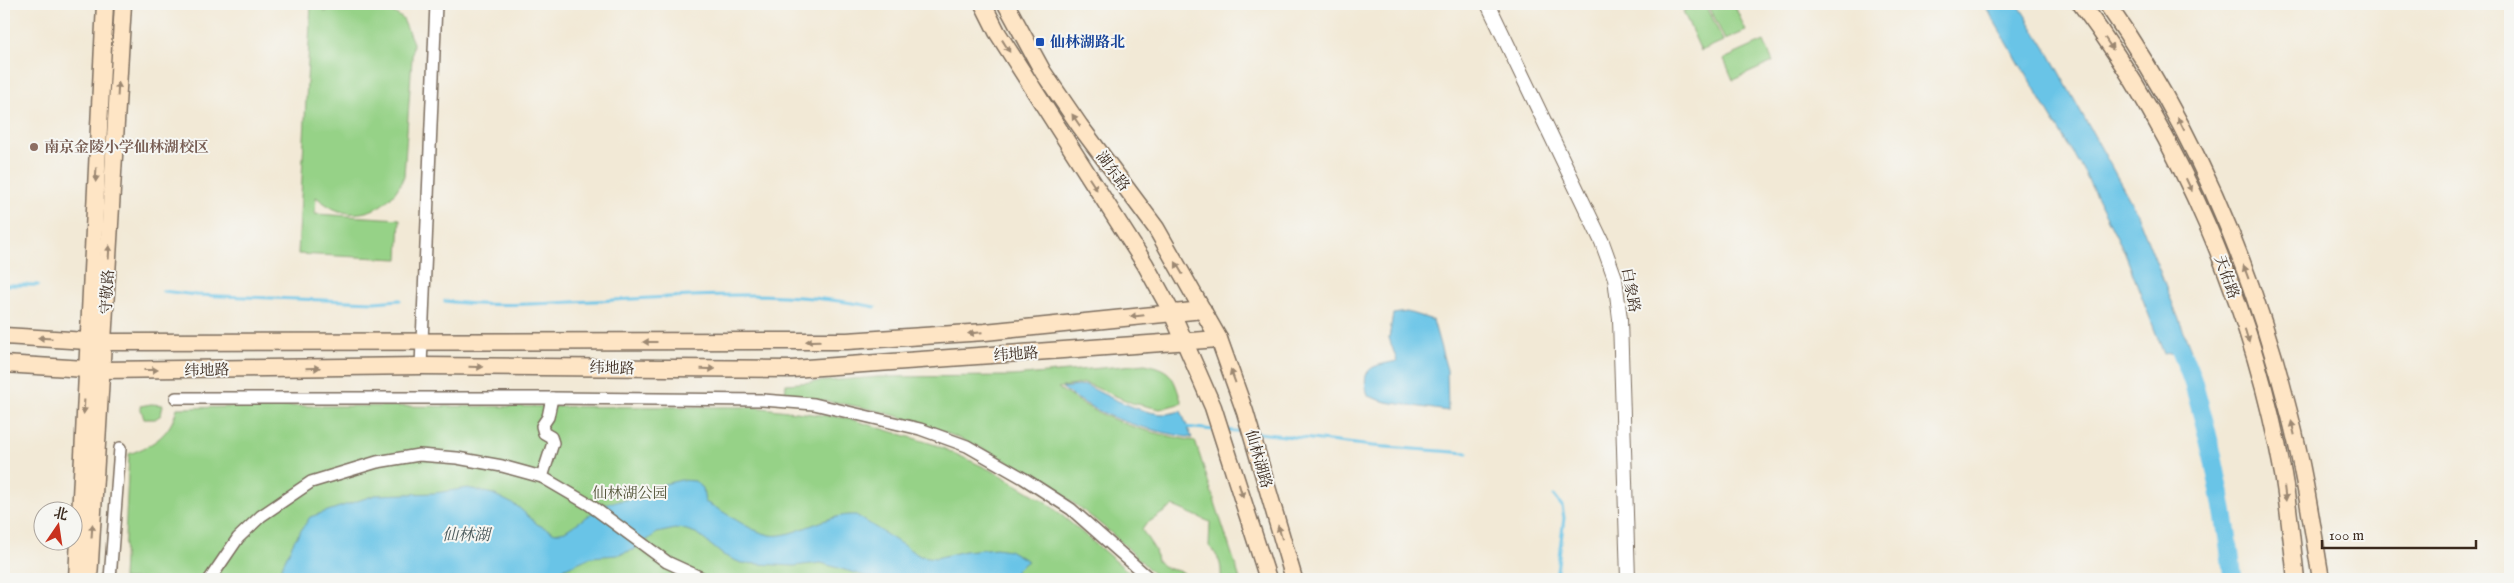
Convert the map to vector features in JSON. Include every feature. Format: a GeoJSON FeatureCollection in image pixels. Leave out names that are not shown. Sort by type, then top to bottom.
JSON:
{"type":"FeatureCollection","features":[{"type":"Feature","properties":{"kind":"main road","name":"守敬路"},"geometry":{"type":"LineString","coordinates":[[89,579],[94,370],[87,341],[105,4]]}},
{"type":"Feature","properties":{"kind":"main road","name":"守敬路"},"geometry":{"type":"LineString","coordinates":[[76,579],[94,370],[104,342],[123,4]]}},
{"type":"Feature","properties":{"kind":"main road","name":"湖东路"},"geometry":{"type":"LineString","coordinates":[[982,4],[1002,40],[1145,264],[1187,342]]}},
{"type":"Feature","properties":{"kind":"main road","name":"湖东路"},"geometry":{"type":"LineString","coordinates":[[1006,4],[1044,72],[1080,126],[1156,228],[1219,339]]}},
{"type":"Feature","properties":{"kind":"main road","name":"天佑路"},"geometry":{"type":"LineString","coordinates":[[2080,4],[2125,67],[2182,170],[2230,282],[2272,422],[2283,475],[2296,579]]}},
{"type":"Feature","properties":{"kind":"main road","name":"天佑路"},"geometry":{"type":"LineString","coordinates":[[2107,4],[2168,100],[2221,207],[2248,275],[2277,364],[2291,417],[2303,472],[2320,579]]}},
{"type":"Feature","properties":{"kind":"main road","name":"纬地路"},"geometry":{"type":"LineString","coordinates":[[4,336],[104,342],[847,341],[985,332],[1203,310]]}},
{"type":"Feature","properties":{"kind":"main road","name":"纬地路"},"geometry":{"type":"LineString","coordinates":[[4,364],[94,370],[421,366],[792,369],[1219,339]]}},
{"type":"Feature","properties":{"kind":"main road","name":"仙林湖路"},"geometry":{"type":"LineString","coordinates":[[1219,339],[1245,412],[1294,579]]}},
{"type":"Feature","properties":{"kind":"main road","name":"仙林湖路"},"geometry":{"type":"LineString","coordinates":[[1187,342],[1213,407],[1268,579]]}},
{"type":"Feature","properties":{"kind":"street"},"geometry":{"type":"LineString","coordinates":[[421,366],[436,4]]}},
{"type":"Feature","properties":{"kind":"street","name":"白象路"},"geometry":{"type":"LineString","coordinates":[[1488,4],[1602,242],[1615,278],[1620,319],[1628,579]]}},
{"type":"Feature","properties":{"kind":"street"},"geometry":{"type":"LineString","coordinates":[[176,398],[763,400],[797,403],[863,414],[920,429],[967,446],[1023,478],[1071,509],[1139,566],[1150,579]]}},
{"type":"Feature","properties":{"kind":"street"},"geometry":{"type":"LineString","coordinates":[[542,477],[553,443],[552,437],[544,433],[542,426],[548,417],[552,398]]}},
{"type":"Feature","properties":{"kind":"street"},"geometry":{"type":"LineString","coordinates":[[110,579],[120,448]]}},
{"type":"Feature","properties":{"kind":"street"},"geometry":{"type":"LineString","coordinates":[[210,579],[238,538],[261,516],[311,482],[338,472],[377,462],[419,455],[475,461],[542,477],[590,505],[667,562],[704,579]]}},
{"type":"Feature","properties":{"kind":"green space"},"geometry":{"type":"Polygon","coordinates":[[[311,4],[325,4],[325,12],[339,4],[382,4],[403,19],[413,43],[404,176],[394,194],[378,207],[360,213],[339,211],[316,197],[315,214],[400,219],[398,259],[298,254],[311,4]]]}},
{"type":"Feature","properties":{"kind":"green space"},"geometry":{"type":"Polygon","coordinates":[[[1699,4],[1706,4],[1723,41],[1701,51],[1683,11],[1699,4]]]}},
{"type":"Feature","properties":{"kind":"green space"},"geometry":{"type":"Polygon","coordinates":[[[1708,4],[1734,4],[1746,31],[1725,40],[1708,4]]]}},
{"type":"Feature","properties":{"kind":"green space"},"geometry":{"type":"Polygon","coordinates":[[[1764,41],[1773,62],[1733,80],[1724,59],[1764,41]]]}},
{"type":"Feature","properties":{"kind":"green space"},"geometry":{"type":"Polygon","coordinates":[[[1145,364],[1162,369],[1171,376],[1182,403],[1160,409],[1132,403],[1085,383],[1058,388],[1107,417],[1139,429],[1195,441],[1240,579],[1221,579],[1219,561],[1209,546],[1210,522],[1173,506],[1146,524],[1142,530],[1155,550],[1157,561],[1166,568],[1183,572],[1189,579],[1158,579],[1128,548],[1060,494],[1023,470],[984,450],[944,432],[902,418],[851,405],[785,396],[786,384],[879,377],[1013,376],[1145,364]]]}},
{"type":"Feature","properties":{"kind":"green space"},"geometry":{"type":"Polygon","coordinates":[[[151,404],[163,405],[161,415],[155,419],[144,419],[140,406],[151,404]]]}},
{"type":"Feature","properties":{"kind":"green space","name":"仙林湖公园"},"geometry":{"type":"Polygon","coordinates":[[[290,406],[754,407],[847,418],[936,445],[995,472],[1046,502],[1137,579],[123,579],[129,454],[146,447],[166,432],[177,408],[290,406]]]}},
{"type":"Feature","properties":{"kind":"water"},"geometry":{"type":"Polygon","coordinates":[[[1984,4],[2018,4],[2045,47],[2136,211],[2191,350],[2164,354],[2124,251],[2084,172],[1984,4]]]}},
{"type":"Feature","properties":{"kind":"water"},"geometry":{"type":"Polygon","coordinates":[[[1407,312],[1433,320],[1447,370],[1448,411],[1386,402],[1368,396],[1366,379],[1370,369],[1397,361],[1389,338],[1393,314],[1407,312]]]}},
{"type":"Feature","properties":{"kind":"water"},"geometry":{"type":"Polygon","coordinates":[[[1086,385],[1135,408],[1165,414],[1181,411],[1192,438],[1156,431],[1108,415],[1077,399],[1062,388],[1086,385]]]}},
{"type":"Feature","properties":{"kind":"water","name":"仙林湖"},"geometry":{"type":"Polygon","coordinates":[[[681,480],[695,481],[703,488],[705,502],[761,533],[779,535],[833,518],[856,515],[920,556],[936,558],[965,551],[996,548],[1009,550],[1028,561],[1016,570],[1018,579],[875,579],[821,563],[794,566],[741,563],[723,555],[696,533],[680,528],[657,533],[633,550],[617,555],[591,557],[561,570],[552,579],[276,579],[294,541],[310,517],[375,495],[435,493],[468,488],[493,494],[517,506],[537,524],[555,533],[565,531],[608,503],[641,497],[664,484],[681,480]]]}},
{"type":"Feature","properties":{"kind":"waterway"},"geometry":{"type":"LineString","coordinates":[[4,285],[38,285]]}},
{"type":"Feature","properties":{"kind":"waterway"},"geometry":{"type":"LineString","coordinates":[[163,291],[196,295],[374,302],[400,300]]}},
{"type":"Feature","properties":{"kind":"waterway"},"geometry":{"type":"LineString","coordinates":[[445,301],[519,304],[699,296],[770,295],[805,297],[875,307]]}},
{"type":"Feature","properties":{"kind":"waterway"},"geometry":{"type":"LineString","coordinates":[[2171,328],[2191,376],[2214,462],[2227,532],[2233,579]]}},
{"type":"Feature","properties":{"kind":"waterway"},"geometry":{"type":"LineString","coordinates":[[1185,427],[1214,430]]}},
{"type":"Feature","properties":{"kind":"waterway"},"geometry":{"type":"LineString","coordinates":[[1225,430],[1246,432]]}},
{"type":"Feature","properties":{"kind":"waterway"},"geometry":{"type":"LineString","coordinates":[[1258,433],[1373,446],[1467,453]]}},
{"type":"Feature","properties":{"kind":"waterway"},"geometry":{"type":"LineString","coordinates":[[1554,496],[1562,506],[1564,518],[1556,579]]}},
{"type":"Feature","properties":{"kind":"place","name":"仙林湖路北"},"geometry":{"type":"Point","coordinates":[1040,42]}},
{"type":"Feature","properties":{"kind":"place","name":"南京金陵小学仙林湖校区"},"geometry":{"type":"Point","coordinates":[34,147]}}]}
